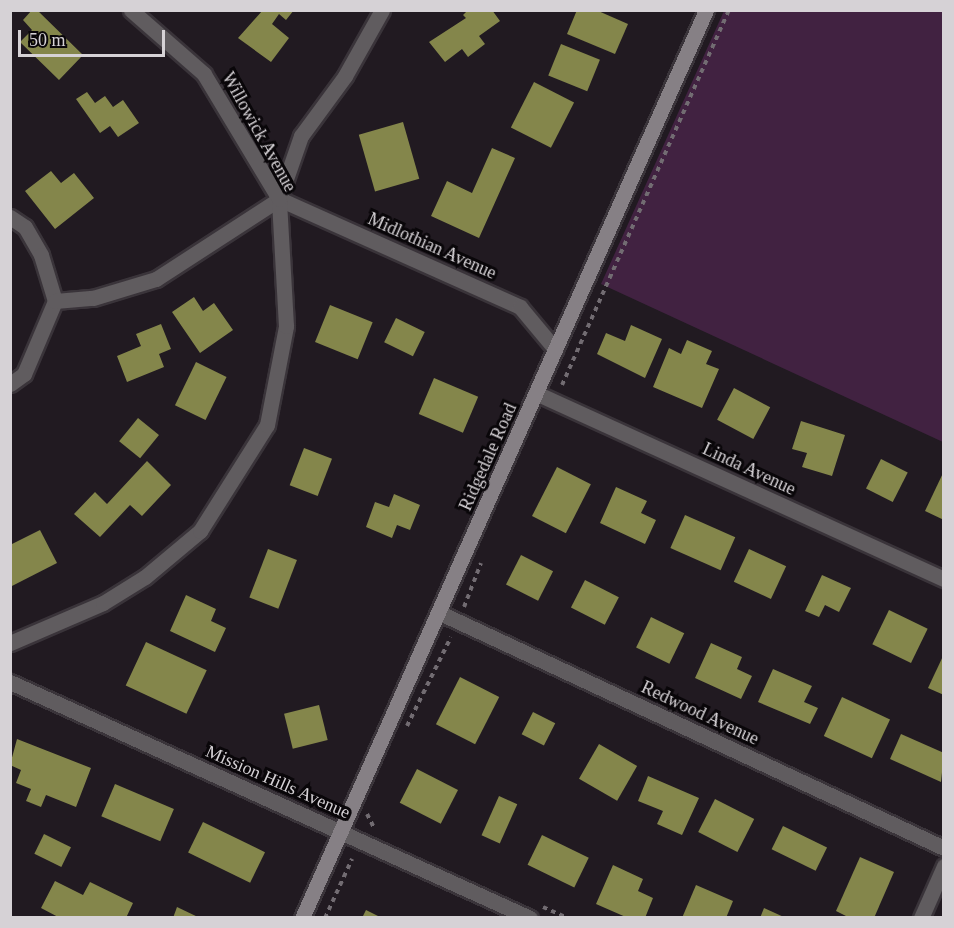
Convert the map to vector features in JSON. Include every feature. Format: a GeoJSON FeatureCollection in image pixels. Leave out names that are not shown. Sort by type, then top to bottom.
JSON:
{"type":"FeatureCollection","features":[{"type":"Feature","properties":{"kind":"street","name":"Willowick Avenue"},"geometry":{"type":"LineString","coordinates":[[10,643],[103,603],[145,577],[200,531],[267,425],[286,326],[279,199],[204,74],[131,10]]}},
{"type":"Feature","properties":{"kind":"street"},"geometry":{"type":"LineString","coordinates":[[55,301],[93,298],[156,279],[279,199],[301,136],[345,76],[382,10]]}},
{"type":"Feature","properties":{"kind":"street","name":"Ridgedale Road"},"geometry":{"type":"LineString","coordinates":[[302,918],[339,831],[538,394],[555,349],[706,10]]}},
{"type":"Feature","properties":{"kind":"street","name":"Midlothian Avenue"},"geometry":{"type":"LineString","coordinates":[[279,199],[520,307],[555,349]]}},
{"type":"Feature","properties":{"kind":"street"},"geometry":{"type":"LineString","coordinates":[[10,217],[25,227],[42,255],[55,301],[24,374],[10,384]]}},
{"type":"Feature","properties":{"kind":"street","name":"Linda Avenue"},"geometry":{"type":"LineString","coordinates":[[538,394],[944,579]]}},
{"type":"Feature","properties":{"kind":"street","name":"Redwood Avenue"},"geometry":{"type":"LineString","coordinates":[[440,613],[944,848]]}},
{"type":"Feature","properties":{"kind":"street","name":"Mission Hills Avenue"},"geometry":{"type":"LineString","coordinates":[[10,682],[530,918]]}},
{"type":"Feature","properties":{"kind":"street"},"geometry":{"type":"LineString","coordinates":[[921,918],[944,866]]}},
{"type":"Feature","properties":{"kind":"path"},"geometry":{"type":"LineString","coordinates":[[562,385],[729,10]]}},
{"type":"Feature","properties":{"kind":"path"},"geometry":{"type":"LineString","coordinates":[[325,918],[352,859]]}},
{"type":"Feature","properties":{"kind":"shaded area"},"geometry":{"type":"Polygon","coordinates":[[[724,11],[943,11],[943,442],[601,284],[724,11]]]}},
{"type":"Feature","properties":{"kind":"building"},"geometry":{"type":"Polygon","coordinates":[[[32,10],[37,10],[83,55],[59,80],[20,42],[32,30],[23,20],[32,10]]]}},
{"type":"Feature","properties":{"kind":"building"},"geometry":{"type":"Polygon","coordinates":[[[263,10],[294,10],[286,20],[279,14],[272,24],[289,38],[271,62],[238,38],[263,10]]]}},
{"type":"Feature","properties":{"kind":"building"},"geometry":{"type":"Polygon","coordinates":[[[468,10],[492,10],[500,21],[479,36],[485,44],[468,57],[462,49],[445,62],[429,42],[466,18],[463,15],[468,10]]]}},
{"type":"Feature","properties":{"kind":"building"},"geometry":{"type":"Polygon","coordinates":[[[577,10],[596,10],[628,24],[615,54],[567,34],[577,10]]]}},
{"type":"Feature","properties":{"kind":"building"},"geometry":{"type":"Polygon","coordinates":[[[561,44],[600,60],[587,91],[548,76],[561,44]]]}},
{"type":"Feature","properties":{"kind":"building"},"geometry":{"type":"Polygon","coordinates":[[[534,82],[574,102],[551,148],[511,127],[534,82]]]}},
{"type":"Feature","properties":{"kind":"building"},"geometry":{"type":"Polygon","coordinates":[[[87,92],[95,103],[105,96],[113,107],[123,100],[139,123],[118,137],[110,126],[100,133],[76,99],[87,92]]]}},
{"type":"Feature","properties":{"kind":"building"},"geometry":{"type":"Polygon","coordinates":[[[403,122],[419,179],[375,191],[359,135],[403,122]]]}},
{"type":"Feature","properties":{"kind":"building"},"geometry":{"type":"Polygon","coordinates":[[[492,148],[515,158],[479,238],[431,216],[447,181],[472,193],[492,148]]]}},
{"type":"Feature","properties":{"kind":"building"},"geometry":{"type":"Polygon","coordinates":[[[51,171],[61,183],[74,173],[94,198],[55,229],[25,191],[51,171]]]}},
{"type":"Feature","properties":{"kind":"building"},"geometry":{"type":"Polygon","coordinates":[[[194,297],[203,311],[214,303],[233,330],[200,353],[172,312],[194,297]]]}},
{"type":"Feature","properties":{"kind":"building"},"geometry":{"type":"Polygon","coordinates":[[[330,305],[373,322],[358,359],[315,342],[330,305]]]}},
{"type":"Feature","properties":{"kind":"building"},"geometry":{"type":"Polygon","coordinates":[[[396,318],[425,332],[413,356],[384,342],[396,318]]]}},
{"type":"Feature","properties":{"kind":"building"},"geometry":{"type":"Polygon","coordinates":[[[161,324],[171,349],[159,354],[164,367],[127,382],[117,356],[141,346],[136,334],[161,324]]]}},
{"type":"Feature","properties":{"kind":"building"},"geometry":{"type":"Polygon","coordinates":[[[631,325],[662,339],[645,378],[597,354],[606,333],[625,341],[631,325]]]}},
{"type":"Feature","properties":{"kind":"building"},"geometry":{"type":"Polygon","coordinates":[[[687,340],[712,351],[706,364],[719,369],[702,408],[653,387],[669,348],[681,354],[687,340]]]}},
{"type":"Feature","properties":{"kind":"building"},"geometry":{"type":"Polygon","coordinates":[[[196,362],[227,377],[206,420],[175,405],[196,362]]]}},
{"type":"Feature","properties":{"kind":"building"},"geometry":{"type":"Polygon","coordinates":[[[434,378],[478,397],[463,433],[419,414],[434,378]]]}},
{"type":"Feature","properties":{"kind":"building"},"geometry":{"type":"Polygon","coordinates":[[[734,388],[770,407],[753,439],[717,420],[734,388]]]}},
{"type":"Feature","properties":{"kind":"building"},"geometry":{"type":"Polygon","coordinates":[[[138,418],[159,435],[140,458],[119,441],[138,418]]]}},
{"type":"Feature","properties":{"kind":"building"},"geometry":{"type":"Polygon","coordinates":[[[801,421],[845,435],[832,476],[802,467],[807,453],[792,449],[801,421]]]}},
{"type":"Feature","properties":{"kind":"building"},"geometry":{"type":"Polygon","coordinates":[[[304,448],[332,459],[318,496],[290,485],[304,448]]]}},
{"type":"Feature","properties":{"kind":"building"},"geometry":{"type":"Polygon","coordinates":[[[881,459],[908,473],[893,502],[866,488],[881,459]]]}},
{"type":"Feature","properties":{"kind":"building"},"geometry":{"type":"Polygon","coordinates":[[[147,461],[171,485],[142,516],[130,505],[100,537],[74,514],[95,492],[107,504],[147,461]]]}},
{"type":"Feature","properties":{"kind":"building"},"geometry":{"type":"Polygon","coordinates":[[[557,467],[591,484],[566,533],[532,516],[557,467]]]}},
{"type":"Feature","properties":{"kind":"building"},"geometry":{"type":"Polygon","coordinates":[[[944,471],[944,520],[925,511],[944,471]]]}},
{"type":"Feature","properties":{"kind":"building"},"geometry":{"type":"Polygon","coordinates":[[[616,487],[647,501],[641,513],[656,520],[645,544],[600,523],[616,487]]]}},
{"type":"Feature","properties":{"kind":"building"},"geometry":{"type":"Polygon","coordinates":[[[394,494],[420,505],[410,530],[397,525],[392,538],[366,527],[375,502],[389,507],[394,494]]]}},
{"type":"Feature","properties":{"kind":"building"},"geometry":{"type":"Polygon","coordinates":[[[685,515],[735,537],[721,570],[670,548],[685,515]]]}},
{"type":"Feature","properties":{"kind":"building"},"geometry":{"type":"Polygon","coordinates":[[[40,530],[57,563],[10,587],[10,545],[40,530]]]}},
{"type":"Feature","properties":{"kind":"building"},"geometry":{"type":"Polygon","coordinates":[[[268,549],[297,560],[278,609],[249,598],[268,549]]]}},
{"type":"Feature","properties":{"kind":"building"},"geometry":{"type":"Polygon","coordinates":[[[749,549],[786,566],[771,599],[734,582],[749,549]]]}},
{"type":"Feature","properties":{"kind":"building"},"geometry":{"type":"Polygon","coordinates":[[[521,555],[553,571],[538,601],[506,584],[521,555]]]}},
{"type":"Feature","properties":{"kind":"building"},"geometry":{"type":"Polygon","coordinates":[[[822,575],[851,588],[839,612],[825,605],[819,617],[805,611],[822,575]]]}},
{"type":"Feature","properties":{"kind":"building"},"geometry":{"type":"Polygon","coordinates":[[[585,580],[619,597],[605,625],[571,608],[585,580]]]}},
{"type":"Feature","properties":{"kind":"building"},"geometry":{"type":"Polygon","coordinates":[[[186,595],[216,609],[211,621],[226,628],[215,652],[170,631],[186,595]]]}},
{"type":"Feature","properties":{"kind":"building"},"geometry":{"type":"Polygon","coordinates":[[[889,610],[928,629],[911,663],[872,644],[889,610]]]}},
{"type":"Feature","properties":{"kind":"building"},"geometry":{"type":"Polygon","coordinates":[[[651,617],[684,633],[669,664],[636,648],[651,617]]]}},
{"type":"Feature","properties":{"kind":"building"},"geometry":{"type":"Polygon","coordinates":[[[146,642],[207,670],[186,714],[126,686],[146,642]]]}},
{"type":"Feature","properties":{"kind":"building"},"geometry":{"type":"Polygon","coordinates":[[[711,643],[742,657],[737,669],[752,676],[741,699],[695,678],[711,643]]]}},
{"type":"Feature","properties":{"kind":"building"},"geometry":{"type":"Polygon","coordinates":[[[944,654],[944,695],[928,688],[944,654]]]}},
{"type":"Feature","properties":{"kind":"building"},"geometry":{"type":"Polygon","coordinates":[[[773,669],[812,686],[804,702],[818,708],[810,724],[758,702],[773,669]]]}},
{"type":"Feature","properties":{"kind":"building"},"geometry":{"type":"Polygon","coordinates":[[[460,677],[499,697],[475,744],[436,724],[460,677]]]}},
{"type":"Feature","properties":{"kind":"building"},"geometry":{"type":"Polygon","coordinates":[[[842,697],[890,719],[872,758],[824,736],[842,697]]]}},
{"type":"Feature","properties":{"kind":"building"},"geometry":{"type":"Polygon","coordinates":[[[319,705],[328,740],[293,749],[284,714],[319,705]]]}},
{"type":"Feature","properties":{"kind":"building"},"geometry":{"type":"Polygon","coordinates":[[[533,712],[555,723],[544,746],[522,734],[533,712]]]}},
{"type":"Feature","properties":{"kind":"building"},"geometry":{"type":"Polygon","coordinates":[[[901,734],[944,753],[941,782],[890,759],[901,734]]]}},
{"type":"Feature","properties":{"kind":"building"},"geometry":{"type":"Polygon","coordinates":[[[17,739],[91,768],[76,807],[46,795],[41,807],[26,801],[31,789],[16,783],[21,770],[10,765],[17,739]]]}},
{"type":"Feature","properties":{"kind":"building"},"geometry":{"type":"Polygon","coordinates":[[[599,744],[637,766],[617,801],[579,779],[599,744]]]}},
{"type":"Feature","properties":{"kind":"building"},"geometry":{"type":"Polygon","coordinates":[[[417,769],[458,790],[441,824],[400,803],[417,769]]]}},
{"type":"Feature","properties":{"kind":"building"},"geometry":{"type":"Polygon","coordinates":[[[648,776],[699,798],[682,835],[657,824],[663,811],[638,801],[648,776]]]}},
{"type":"Feature","properties":{"kind":"building"},"geometry":{"type":"Polygon","coordinates":[[[115,784],[174,809],[160,841],[101,816],[115,784]]]}},
{"type":"Feature","properties":{"kind":"building"},"geometry":{"type":"Polygon","coordinates":[[[499,796],[517,804],[500,843],[482,835],[499,796]]]}},
{"type":"Feature","properties":{"kind":"building"},"geometry":{"type":"Polygon","coordinates":[[[715,799],[754,819],[737,852],[698,832],[715,799]]]}},
{"type":"Feature","properties":{"kind":"building"},"geometry":{"type":"Polygon","coordinates":[[[203,822],[265,852],[250,883],[188,853],[203,822]]]}},
{"type":"Feature","properties":{"kind":"building"},"geometry":{"type":"Polygon","coordinates":[[[783,826],[827,847],[816,871],[772,849],[783,826]]]}},
{"type":"Feature","properties":{"kind":"building"},"geometry":{"type":"Polygon","coordinates":[[[44,834],[71,847],[61,867],[34,854],[44,834]]]}},
{"type":"Feature","properties":{"kind":"building"},"geometry":{"type":"Polygon","coordinates":[[[542,835],[589,858],[574,887],[528,865],[542,835]]]}},
{"type":"Feature","properties":{"kind":"building"},"geometry":{"type":"Polygon","coordinates":[[[860,857],[894,872],[874,918],[850,918],[836,911],[860,857]]]}},
{"type":"Feature","properties":{"kind":"building"},"geometry":{"type":"Polygon","coordinates":[[[613,865],[643,879],[638,891],[653,898],[645,918],[628,918],[596,904],[613,865]]]}},
{"type":"Feature","properties":{"kind":"building"},"geometry":{"type":"Polygon","coordinates":[[[55,881],[83,895],[90,882],[133,903],[126,918],[60,918],[41,908],[55,881]]]}},
{"type":"Feature","properties":{"kind":"building"},"geometry":{"type":"Polygon","coordinates":[[[696,885],[733,901],[726,918],[682,918],[696,885]]]}},
{"type":"Feature","properties":{"kind":"building"},"geometry":{"type":"Polygon","coordinates":[[[177,907],[200,918],[173,918],[177,907]]]}},
{"type":"Feature","properties":{"kind":"building"},"geometry":{"type":"Polygon","coordinates":[[[764,908],[786,918],[760,918],[764,908]]]}},
{"type":"Feature","properties":{"kind":"building"},"geometry":{"type":"Polygon","coordinates":[[[366,910],[382,918],[362,918],[366,910]]]}}]}
